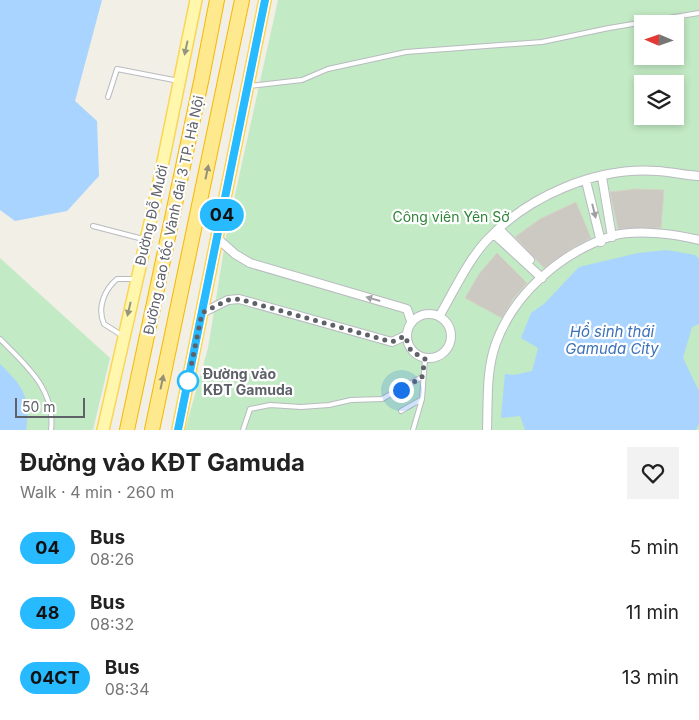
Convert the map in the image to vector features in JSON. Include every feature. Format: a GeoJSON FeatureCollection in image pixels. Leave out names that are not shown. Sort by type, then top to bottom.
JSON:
{"type":"FeatureCollection","features":[{"type":"Feature","properties":{"kind":"highway","name":"Đường cao tốc Vành đai 3 TP. Hà Nội"},"geometry":{"type":"LineString","coordinates":[[127,430],[198,96],[216,0]]}},
{"type":"Feature","properties":{"kind":"highway","name":"Đường cao tốc Vành đai 3 TP. Hà Nội"},"geometry":{"type":"LineString","coordinates":[[152,430],[242,0]]}},
{"type":"Feature","properties":{"kind":"main road","name":"Đường Đỗ Mười"},"geometry":{"type":"LineString","coordinates":[[103,430],[146,240],[196,0]]}},
{"type":"Feature","properties":{"kind":"main road"},"geometry":{"type":"LineString","coordinates":[[178,430],[265,0]]}},
{"type":"Feature","properties":{"kind":"street"},"geometry":{"type":"LineString","coordinates":[[440,315],[462,276],[485,242],[518,211],[564,187],[602,176],[656,171],[699,176]]}},
{"type":"Feature","properties":{"kind":"street"},"geometry":{"type":"LineString","coordinates":[[602,176],[612,237]]}},
{"type":"Feature","properties":{"kind":"street"},"geometry":{"type":"LineString","coordinates":[[586,181],[601,242]]}},
{"type":"Feature","properties":{"kind":"street"},"geometry":{"type":"LineString","coordinates":[[496,231],[544,277]]}},
{"type":"Feature","properties":{"kind":"street"},"geometry":{"type":"LineString","coordinates":[[487,430],[489,379],[496,343],[518,301],[564,258],[612,237],[674,234],[699,240]]}},
{"type":"Feature","properties":{"kind":"street"},"geometry":{"type":"LineString","coordinates":[[217,238],[235,254],[250,263],[407,309],[411,321]]}},
{"type":"Feature","properties":{"kind":"street"},"geometry":{"type":"LineString","coordinates":[[202,313],[228,300],[239,299],[392,342],[405,336],[411,321],[424,313],[440,315],[450,328],[450,343],[440,356],[425,359],[411,351],[405,336]]}},
{"type":"Feature","properties":{"kind":"lane"},"geometry":{"type":"LineString","coordinates":[[249,86],[302,80],[328,69],[406,52],[542,42],[601,29],[699,13]]}},
{"type":"Feature","properties":{"kind":"lane"},"geometry":{"type":"LineString","coordinates":[[108,97],[117,69],[179,81]]}},
{"type":"Feature","properties":{"kind":"lane"},"geometry":{"type":"LineString","coordinates":[[93,226],[146,240]]}},
{"type":"Feature","properties":{"kind":"lane"},"geometry":{"type":"LineString","coordinates":[[123,336],[104,324],[100,308],[105,293],[117,279],[136,279]]}},
{"type":"Feature","properties":{"kind":"lane"},"geometry":{"type":"LineString","coordinates":[[0,339],[34,373],[47,396],[51,409],[51,430]]}},
{"type":"Feature","properties":{"kind":"lane"},"geometry":{"type":"LineString","coordinates":[[413,430],[422,399],[422,377],[425,359]]}},
{"type":"Feature","properties":{"kind":"lane"},"geometry":{"type":"LineString","coordinates":[[243,430],[250,409],[270,405],[301,407],[329,405],[351,400],[382,399],[422,377]]}},
{"type":"Feature","properties":{"kind":"lane"},"geometry":{"type":"LineString","coordinates":[[401,411],[422,399]]}},
{"type":"Feature","properties":{"kind":"green space","name":"Công viên Yên Sở"},"geometry":{"type":"Polygon","coordinates":[[[278,0],[699,0],[699,430],[185,430],[208,348],[227,231],[278,0]]]}},
{"type":"Feature","properties":{"kind":"green space"},"geometry":{"type":"Polygon","coordinates":[[[0,258],[110,358],[93,430],[0,430],[0,258]]]}},
{"type":"Feature","properties":{"kind":"water"},"geometry":{"type":"Polygon","coordinates":[[[0,0],[102,0],[75,101],[97,121],[99,176],[67,211],[15,221],[0,210],[0,0]]]}},
{"type":"Feature","properties":{"kind":"water","name":"Hồ sinh thái Gamuda City"},"geometry":{"type":"Polygon","coordinates":[[[667,250],[695,255],[699,259],[699,324],[692,327],[683,358],[699,391],[699,423],[696,430],[525,430],[520,416],[501,418],[505,374],[514,375],[532,371],[538,348],[521,338],[531,313],[544,304],[579,267],[638,253],[667,250]]]}},
{"type":"Feature","properties":{"kind":"water"},"geometry":{"type":"Polygon","coordinates":[[[0,364],[24,393],[27,409],[26,430],[0,430],[0,364]]]}},
{"type":"Feature","properties":{"kind":"building"},"geometry":{"type":"Polygon","coordinates":[[[636,189],[664,190],[661,228],[618,229],[610,192],[636,189]]]}},
{"type":"Feature","properties":{"kind":"building"},"geometry":{"type":"Polygon","coordinates":[[[576,202],[591,238],[572,248],[544,268],[515,237],[540,219],[576,202]]]}},
{"type":"Feature","properties":{"kind":"building"},"geometry":{"type":"Polygon","coordinates":[[[497,253],[527,283],[513,299],[502,318],[465,298],[479,274],[497,253]]]}},
{"type":"Feature","properties":{"kind":"bus line","name":"04"},"geometry":{"type":"LineString","coordinates":[[178,430],[254,63],[265,0]]}},
{"type":"Feature","properties":{"kind":"place","name":"Đường vào KĐT Gamuda"},"geometry":{"type":"Point","coordinates":[188,381]}},
{"type":"Feature","properties":{"kind":"route"},"geometry":{"type":"LineString","coordinates":[[188,381],[202,313],[228,300],[239,299],[392,342],[405,336],[411,351],[425,359],[422,377],[401,390]]}}]}
